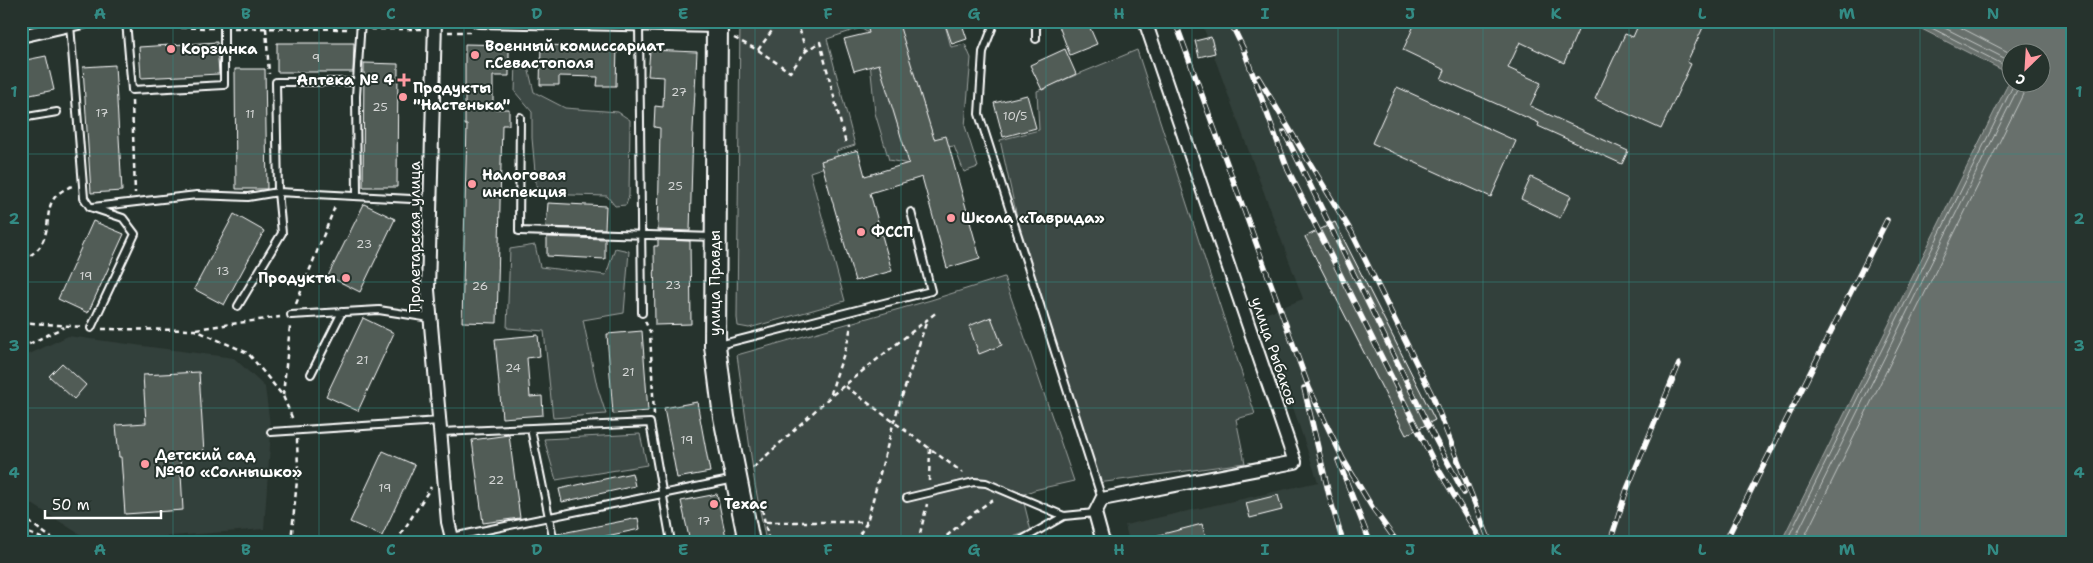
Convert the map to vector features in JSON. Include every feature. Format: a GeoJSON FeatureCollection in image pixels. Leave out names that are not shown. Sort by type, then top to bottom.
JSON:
{"type":"FeatureCollection","features":[{"type":"Feature","properties":{"kind":"main road","name":"улица Правды"},"geometry":{"type":"LineString","coordinates":[[717,24],[715,346],[724,417],[744,474],[749,542]]}},
{"type":"Feature","properties":{"kind":"street","name":"Пролетарская улица"},"geometry":{"type":"LineString","coordinates":[[435,21],[428,290],[448,522],[452,540]]}},
{"type":"Feature","properties":{"kind":"street"},"geometry":{"type":"LineString","coordinates":[[478,21],[639,25],[717,24]]}},
{"type":"Feature","properties":{"kind":"street","name":"улица Рыбаков"},"geometry":{"type":"LineString","coordinates":[[1102,499],[1294,462],[1145,21]]}},
{"type":"Feature","properties":{"kind":"street"},"geometry":{"type":"LineString","coordinates":[[21,36],[70,25],[92,25]]}},
{"type":"Feature","properties":{"kind":"street"},"geometry":{"type":"LineString","coordinates":[[1102,499],[1095,513],[1102,542]]}},
{"type":"Feature","properties":{"kind":"lane"},"geometry":{"type":"LineString","coordinates":[[995,21],[983,52],[979,114],[1102,499]]}},
{"type":"Feature","properties":{"kind":"lane"},"geometry":{"type":"LineString","coordinates":[[1036,21],[1036,39]]}},
{"type":"Feature","properties":{"kind":"lane"},"geometry":{"type":"LineString","coordinates":[[126,24],[132,90],[224,85],[224,25]]}},
{"type":"Feature","properties":{"kind":"lane"},"geometry":{"type":"LineString","coordinates":[[70,25],[84,198],[90,207],[123,218],[134,234],[91,328]]}},
{"type":"Feature","properties":{"kind":"lane"},"geometry":{"type":"LineString","coordinates":[[357,195],[357,82],[362,25]]}},
{"type":"Feature","properties":{"kind":"lane"},"geometry":{"type":"LineString","coordinates":[[639,25],[642,313]]}},
{"type":"Feature","properties":{"kind":"lane"},"geometry":{"type":"LineString","coordinates":[[238,306],[282,233],[278,192],[276,82],[357,82]]}},
{"type":"Feature","properties":{"kind":"lane"},"geometry":{"type":"LineString","coordinates":[[21,118],[57,112]]}},
{"type":"Feature","properties":{"kind":"lane"},"geometry":{"type":"LineString","coordinates":[[520,117],[519,230],[641,236],[715,237]]}},
{"type":"Feature","properties":{"kind":"lane"},"geometry":{"type":"LineString","coordinates":[[90,207],[197,195],[248,197],[278,192],[430,200]]}},
{"type":"Feature","properties":{"kind":"lane"},"geometry":{"type":"LineString","coordinates":[[715,346],[931,291],[911,212]]}},
{"type":"Feature","properties":{"kind":"lane"},"geometry":{"type":"LineString","coordinates":[[291,315],[379,310],[430,318]]}},
{"type":"Feature","properties":{"kind":"lane"},"geometry":{"type":"LineString","coordinates":[[311,374],[342,312]]}},
{"type":"Feature","properties":{"kind":"lane"},"geometry":{"type":"LineString","coordinates":[[272,432],[440,427],[531,429],[650,424],[670,542]]}},
{"type":"Feature","properties":{"kind":"lane"},"geometry":{"type":"LineString","coordinates":[[531,429],[554,542]]}},
{"type":"Feature","properties":{"kind":"lane"},"geometry":{"type":"LineString","coordinates":[[452,540],[744,474]]}},
{"type":"Feature","properties":{"kind":"lane"},"geometry":{"type":"LineString","coordinates":[[907,498],[974,482],[986,483],[1064,516]]}},
{"type":"Feature","properties":{"kind":"lane"},"geometry":{"type":"LineString","coordinates":[[1018,542],[1064,516],[1095,513]]}},
{"type":"Feature","properties":{"kind":"path"},"geometry":{"type":"LineString","coordinates":[[758,50],[779,21]]}},
{"type":"Feature","properties":{"kind":"path"},"geometry":{"type":"LineString","coordinates":[[797,21],[806,51]]}},
{"type":"Feature","properties":{"kind":"path"},"geometry":{"type":"LineString","coordinates":[[92,25],[224,25],[266,28],[362,25],[423,29]]}},
{"type":"Feature","properties":{"kind":"path"},"geometry":{"type":"LineString","coordinates":[[266,28],[270,81],[276,82]]}},
{"type":"Feature","properties":{"kind":"path"},"geometry":{"type":"LineString","coordinates":[[734,38],[758,50],[790,72],[806,51],[820,42],[846,144]]}},
{"type":"Feature","properties":{"kind":"path"},"geometry":{"type":"LineString","coordinates":[[132,90],[135,202]]}},
{"type":"Feature","properties":{"kind":"path"},"geometry":{"type":"LineString","coordinates":[[21,254],[31,255],[42,244],[47,225],[49,204],[62,189],[83,181]]}},
{"type":"Feature","properties":{"kind":"path"},"geometry":{"type":"LineString","coordinates":[[283,396],[291,315],[340,194]]}},
{"type":"Feature","properties":{"kind":"path"},"geometry":{"type":"LineString","coordinates":[[831,396],[835,376],[850,332],[852,311]]}},
{"type":"Feature","properties":{"kind":"path"},"geometry":{"type":"LineString","coordinates":[[744,474],[831,396],[938,311]]}},
{"type":"Feature","properties":{"kind":"path"},"geometry":{"type":"LineString","coordinates":[[642,313],[650,332],[655,412],[650,424]]}},
{"type":"Feature","properties":{"kind":"path"},"geometry":{"type":"LineString","coordinates":[[21,322],[121,331],[195,330],[291,315]]}},
{"type":"Feature","properties":{"kind":"path"},"geometry":{"type":"LineString","coordinates":[[855,542],[867,522],[894,421],[927,320]]}},
{"type":"Feature","properties":{"kind":"path"},"geometry":{"type":"LineString","coordinates":[[21,348],[66,326]]}},
{"type":"Feature","properties":{"kind":"path"},"geometry":{"type":"LineString","coordinates":[[195,330],[248,352],[283,396],[297,430],[298,470],[291,542]]}},
{"type":"Feature","properties":{"kind":"path"},"geometry":{"type":"LineString","coordinates":[[844,386],[894,421],[974,482]]}},
{"type":"Feature","properties":{"kind":"path"},"geometry":{"type":"LineString","coordinates":[[396,542],[431,487]]}},
{"type":"Feature","properties":{"kind":"path"},"geometry":{"type":"LineString","coordinates":[[940,542],[967,518],[992,500],[1011,494]]}},
{"type":"Feature","properties":{"kind":"path"},"geometry":{"type":"LineString","coordinates":[[21,516],[57,542]]}},
{"type":"Feature","properties":{"kind":"path"},"geometry":{"type":"LineString","coordinates":[[769,542],[766,522],[867,522]]}},
{"type":"Feature","properties":{"kind":"path"},"geometry":{"type":"LineString","coordinates":[[21,530],[51,542]]}},
{"type":"Feature","properties":{"kind":"shaded area"},"geometry":{"type":"Polygon","coordinates":[[[740,21],[944,21],[951,47],[965,44],[971,58],[965,126],[978,167],[964,172],[954,146],[941,148],[914,165],[889,160],[875,113],[867,32],[860,28],[827,39],[855,145],[836,151],[840,162],[810,172],[845,301],[749,328],[738,326],[737,318],[740,21]]]}},
{"type":"Feature","properties":{"kind":"shaded area"},"geometry":{"type":"Polygon","coordinates":[[[1201,21],[1915,21],[2000,64],[2000,92],[2005,92],[1781,542],[1129,542],[1125,525],[1318,482],[1262,315],[1303,299],[1201,21]]]}},
{"type":"Feature","properties":{"kind":"shaded area"},"geometry":{"type":"Polygon","coordinates":[[[1137,50],[1255,414],[1236,419],[1245,463],[1098,483],[1026,258],[1000,140],[1039,130],[1037,91],[1137,50]]]}},
{"type":"Feature","properties":{"kind":"shaded area"},"geometry":{"type":"Polygon","coordinates":[[[516,60],[527,63],[534,92],[565,108],[618,112],[630,120],[629,196],[626,205],[615,206],[607,196],[537,194],[532,138],[532,112],[515,92],[516,60]]]}},
{"type":"Feature","properties":{"kind":"shaded area"},"geometry":{"type":"Polygon","coordinates":[[[535,245],[540,267],[606,275],[615,248],[629,251],[624,313],[583,320],[597,386],[606,414],[553,418],[544,331],[507,328],[510,249],[535,245]]]}},
{"type":"Feature","properties":{"kind":"shaded area"},"geometry":{"type":"Polygon","coordinates":[[[1004,277],[1074,481],[1034,490],[1022,495],[1031,531],[997,542],[766,542],[755,485],[737,355],[931,300],[1004,277]]]}},
{"type":"Feature","properties":{"kind":"shaded area","name":"Детский сад №90 «Солнышко»"},"geometry":{"type":"Polygon","coordinates":[[[68,336],[234,358],[265,387],[271,432],[264,529],[92,542],[21,497],[21,358],[68,336]]]}},
{"type":"Feature","properties":{"kind":"shaded area"},"geometry":{"type":"Polygon","coordinates":[[[640,434],[647,465],[556,480],[544,439],[640,434]]]}},
{"type":"Feature","properties":{"kind":"water"},"geometry":{"type":"Polygon","coordinates":[[[1906,21],[2072,21],[2072,542],[1781,542],[2004,92],[2050,92],[2050,42],[2000,42],[2000,69],[1906,21]]]}},
{"type":"Feature","properties":{"kind":"building"},"geometry":{"type":"Polygon","coordinates":[[[866,21],[898,21],[934,139],[946,136],[980,258],[947,268],[922,177],[870,193],[892,271],[855,281],[821,161],[858,150],[865,176],[909,163],[879,64],[854,71],[844,39],[869,33],[866,21]]]}},
{"type":"Feature","properties":{"kind":"building"},"geometry":{"type":"Polygon","coordinates":[[[944,21],[961,21],[967,39],[952,44],[944,21]]]}},
{"type":"Feature","properties":{"kind":"building"},"geometry":{"type":"Polygon","coordinates":[[[1057,21],[1087,21],[1097,44],[1070,55],[1057,21]]]}},
{"type":"Feature","properties":{"kind":"building"},"geometry":{"type":"Polygon","coordinates":[[[1416,21],[1582,21],[1564,63],[1520,42],[1508,68],[1541,83],[1530,106],[1628,151],[1622,164],[1538,126],[1539,123],[1441,79],[1445,70],[1403,50],[1416,21]]]}},
{"type":"Feature","properties":{"kind":"building"},"geometry":{"type":"Polygon","coordinates":[[[1640,21],[1706,21],[1687,62],[1691,64],[1661,129],[1595,99],[1625,34],[1633,37],[1640,21]]]}},
{"type":"Feature","properties":{"kind":"building"},"geometry":{"type":"Polygon","coordinates":[[[1211,37],[1215,53],[1199,57],[1195,41],[1211,37]]]}},
{"type":"Feature","properties":{"kind":"building"},"geometry":{"type":"Polygon","coordinates":[[[217,42],[219,74],[141,78],[139,47],[217,42]]]}},
{"type":"Feature","properties":{"kind":"building"},"geometry":{"type":"Polygon","coordinates":[[[277,43],[354,43],[353,72],[277,72],[277,43]]]}},
{"type":"Feature","properties":{"kind":"building"},"geometry":{"type":"Polygon","coordinates":[[[465,44],[509,45],[509,76],[493,76],[493,109],[509,109],[509,125],[502,125],[497,323],[462,322],[467,125],[465,125],[465,44]]]}},
{"type":"Feature","properties":{"kind":"building"},"geometry":{"type":"Polygon","coordinates":[[[541,45],[617,47],[616,86],[597,86],[598,77],[559,76],[559,85],[540,85],[541,45]]]}},
{"type":"Feature","properties":{"kind":"building"},"geometry":{"type":"Polygon","coordinates":[[[1065,49],[1076,74],[1042,90],[1030,65],[1065,49]]]}},
{"type":"Feature","properties":{"kind":"building"},"geometry":{"type":"Polygon","coordinates":[[[650,50],[697,52],[690,231],[658,230],[660,128],[654,127],[655,106],[663,107],[664,77],[648,76],[650,50]]]}},
{"type":"Feature","properties":{"kind":"building"},"geometry":{"type":"Polygon","coordinates":[[[46,56],[54,90],[21,97],[21,61],[46,56]]]}},
{"type":"Feature","properties":{"kind":"building"},"geometry":{"type":"Polygon","coordinates":[[[364,63],[398,64],[397,187],[363,187],[364,63]]]}},
{"type":"Feature","properties":{"kind":"building"},"geometry":{"type":"Polygon","coordinates":[[[115,65],[122,191],[91,193],[83,67],[115,65]]]}},
{"type":"Feature","properties":{"kind":"building"},"geometry":{"type":"Polygon","coordinates":[[[235,69],[265,69],[267,189],[236,189],[235,69]]]}},
{"type":"Feature","properties":{"kind":"building"},"geometry":{"type":"Polygon","coordinates":[[[1397,87],[1516,141],[1491,197],[1372,143],[1397,87]]]}},
{"type":"Feature","properties":{"kind":"building"},"geometry":{"type":"Polygon","coordinates":[[[1027,95],[1036,128],[1003,137],[994,103],[1027,95]]]}},
{"type":"Feature","properties":{"kind":"building"},"geometry":{"type":"Polygon","coordinates":[[[1531,177],[1571,196],[1560,218],[1521,199],[1531,177]]]}},
{"type":"Feature","properties":{"kind":"building"},"geometry":{"type":"Polygon","coordinates":[[[548,203],[606,206],[605,229],[546,227],[548,203]]]}},
{"type":"Feature","properties":{"kind":"building"},"geometry":{"type":"Polygon","coordinates":[[[364,204],[395,219],[360,292],[328,276],[364,204]]]}},
{"type":"Feature","properties":{"kind":"building"},"geometry":{"type":"Polygon","coordinates":[[[234,214],[264,231],[224,305],[194,289],[234,214]]]}},
{"type":"Feature","properties":{"kind":"building"},"geometry":{"type":"Polygon","coordinates":[[[93,221],[124,234],[88,313],[58,299],[93,221]]]}},
{"type":"Feature","properties":{"kind":"building"},"geometry":{"type":"Polygon","coordinates":[[[1335,222],[1435,420],[1406,435],[1305,237],[1335,222]]]}},
{"type":"Feature","properties":{"kind":"building"},"geometry":{"type":"Polygon","coordinates":[[[547,237],[605,239],[605,259],[547,256],[547,237]]]}},
{"type":"Feature","properties":{"kind":"building"},"geometry":{"type":"Polygon","coordinates":[[[658,240],[690,241],[691,324],[655,325],[654,246],[658,246],[658,240]]]}},
{"type":"Feature","properties":{"kind":"building"},"geometry":{"type":"Polygon","coordinates":[[[991,317],[1002,345],[979,354],[969,326],[991,317]]]}},
{"type":"Feature","properties":{"kind":"building"},"geometry":{"type":"Polygon","coordinates":[[[363,318],[394,333],[358,411],[326,396],[363,318]]]}},
{"type":"Feature","properties":{"kind":"building"},"geometry":{"type":"Polygon","coordinates":[[[642,331],[648,411],[613,414],[607,334],[642,331]]]}},
{"type":"Feature","properties":{"kind":"building"},"geometry":{"type":"Polygon","coordinates":[[[538,335],[540,356],[527,358],[530,397],[542,396],[543,415],[502,418],[495,339],[538,335]]]}},
{"type":"Feature","properties":{"kind":"building"},"geometry":{"type":"Polygon","coordinates":[[[62,363],[86,385],[74,399],[49,376],[62,363]]]}},
{"type":"Feature","properties":{"kind":"building"},"geometry":{"type":"Polygon","coordinates":[[[199,372],[204,454],[180,456],[183,510],[125,514],[121,457],[119,457],[116,425],[146,423],[143,375],[199,372]]]}},
{"type":"Feature","properties":{"kind":"building"},"geometry":{"type":"Polygon","coordinates":[[[697,402],[710,472],[677,478],[664,408],[697,402]]]}},
{"type":"Feature","properties":{"kind":"building"},"geometry":{"type":"Polygon","coordinates":[[[509,435],[520,518],[483,523],[472,440],[509,435]]]}},
{"type":"Feature","properties":{"kind":"building"},"geometry":{"type":"Polygon","coordinates":[[[383,451],[415,465],[382,536],[350,522],[383,451]]]}},
{"type":"Feature","properties":{"kind":"building"},"geometry":{"type":"Polygon","coordinates":[[[632,473],[635,486],[562,502],[559,489],[632,473]]]}},
{"type":"Feature","properties":{"kind":"building"},"geometry":{"type":"Polygon","coordinates":[[[717,494],[727,542],[690,542],[681,501],[717,494]]]}},
{"type":"Feature","properties":{"kind":"building"},"geometry":{"type":"Polygon","coordinates":[[[1278,495],[1282,510],[1250,518],[1246,503],[1278,495]]]}},
{"type":"Feature","properties":{"kind":"building"},"geometry":{"type":"Polygon","coordinates":[[[638,518],[640,529],[578,542],[559,542],[557,534],[638,518]]]}},
{"type":"Feature","properties":{"kind":"building"},"geometry":{"type":"Polygon","coordinates":[[[1202,524],[1207,542],[1152,542],[1151,537],[1202,524]]]}},
{"type":"Feature","properties":{"kind":"railway"},"geometry":{"type":"LineString","coordinates":[[1175,21],[1309,388],[1343,459],[1372,507],[1397,542]]}},
{"type":"Feature","properties":{"kind":"railway"},"geometry":{"type":"LineString","coordinates":[[1230,21],[1243,48],[1288,170],[1434,462],[1482,542]]}},
{"type":"Feature","properties":{"kind":"railway"},"geometry":{"type":"LineString","coordinates":[[1258,77],[1352,233],[1433,397],[1490,542]]}},
{"type":"Feature","properties":{"kind":"railway"},"geometry":{"type":"LineString","coordinates":[[1284,132],[1431,431],[1464,493]]}},
{"type":"Feature","properties":{"kind":"railway"},"geometry":{"type":"LineString","coordinates":[[1725,542],[1887,220]]}},
{"type":"Feature","properties":{"kind":"railway"},"geometry":{"type":"LineString","coordinates":[[1610,542],[1627,489],[1679,364]]}},
{"type":"Feature","properties":{"kind":"railway"},"geometry":{"type":"LineString","coordinates":[[1304,388],[1330,499],[1343,542]]}},
{"type":"Feature","properties":{"kind":"railway"},"geometry":{"type":"LineString","coordinates":[[1338,460],[1370,542]]}},
{"type":"Feature","properties":{"kind":"place","name":"Корзинка"},"geometry":{"type":"Point","coordinates":[171,49]}},
{"type":"Feature","properties":{"kind":"place","name":"Военный комиссариат г.Севастополя"},"geometry":{"type":"Point","coordinates":[475,55]}},
{"type":"Feature","properties":{"kind":"place","name":"Аптека № 4"},"geometry":{"type":"Point","coordinates":[404,80]}},
{"type":"Feature","properties":{"kind":"place","name":"Продукты \"Настенька\""},"geometry":{"type":"Point","coordinates":[403,97]}},
{"type":"Feature","properties":{"kind":"place","name":"Налоговая инспекция"},"geometry":{"type":"Point","coordinates":[472,184]}},
{"type":"Feature","properties":{"kind":"place","name":"Школа «Таврида»"},"geometry":{"type":"Point","coordinates":[951,218]}},
{"type":"Feature","properties":{"kind":"place","name":"ФССП"},"geometry":{"type":"Point","coordinates":[861,232]}},
{"type":"Feature","properties":{"kind":"place","name":"Продукты"},"geometry":{"type":"Point","coordinates":[346,278]}},
{"type":"Feature","properties":{"kind":"place","name":"Детский сад №90 «Солнышко»"},"geometry":{"type":"Point","coordinates":[145,464]}},
{"type":"Feature","properties":{"kind":"place","name":"Техас"},"geometry":{"type":"Point","coordinates":[714,504]}}]}
